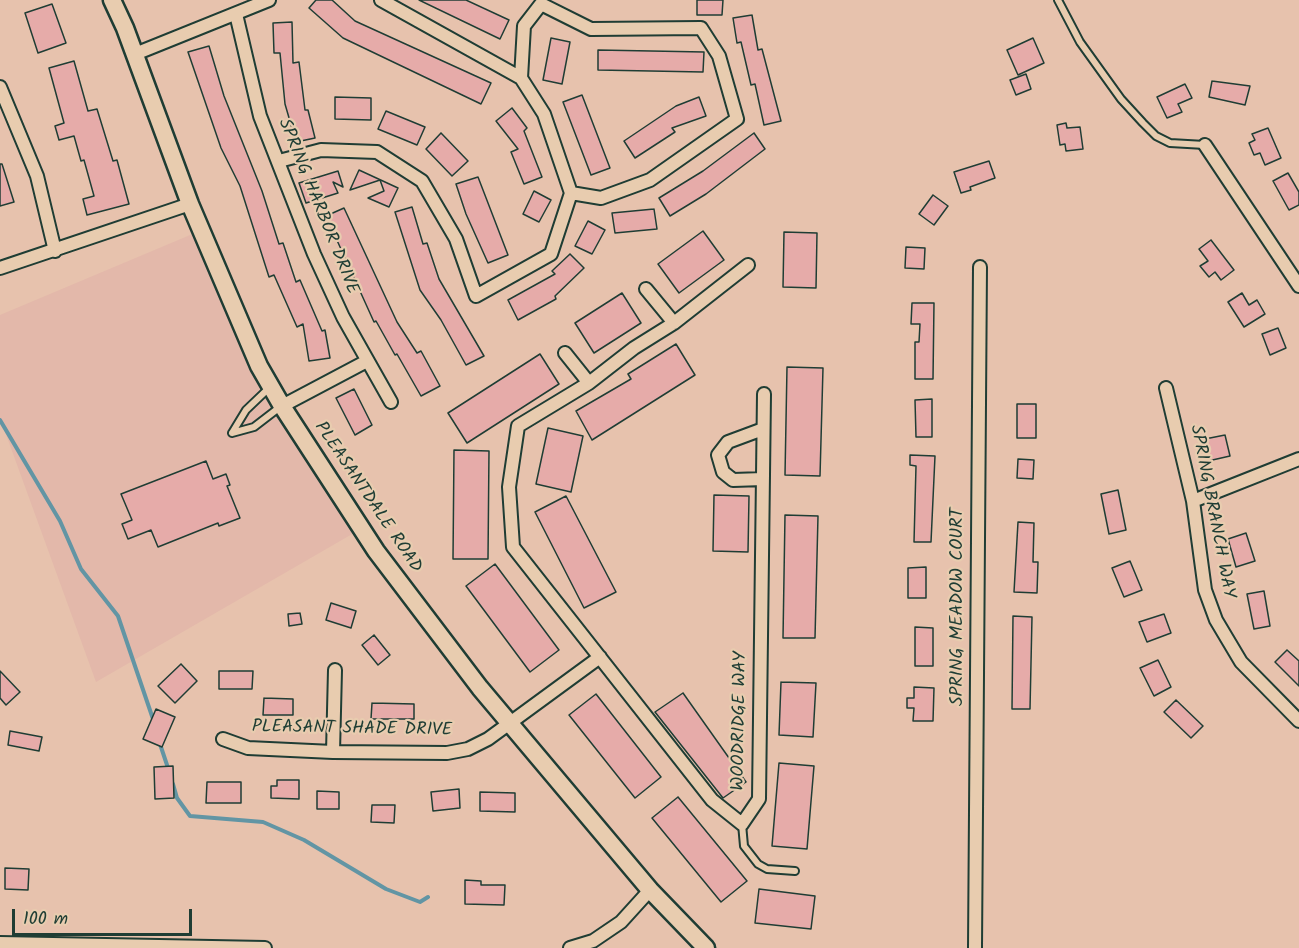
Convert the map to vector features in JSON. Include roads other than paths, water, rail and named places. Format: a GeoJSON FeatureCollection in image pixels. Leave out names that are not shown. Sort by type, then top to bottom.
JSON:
{"type":"FeatureCollection","features":[{"type":"Feature","properties":{"kind":"main road","name":"PLEASANTDALE ROAD"},"geometry":{"type":"LineString","coordinates":[[112,0],[135,54],[190,204],[259,366],[282,406],[375,551],[510,722],[650,890],[706,948]]}},
{"type":"Feature","properties":{"kind":"street"},"geometry":{"type":"LineString","coordinates":[[135,54],[269,0]]}},
{"type":"Feature","properties":{"kind":"street"},"geometry":{"type":"LineString","coordinates":[[279,160],[321,150],[377,152],[422,181],[456,239],[476,296],[551,254],[571,193],[544,114],[521,78],[381,0]]}},
{"type":"Feature","properties":{"kind":"street"},"geometry":{"type":"LineString","coordinates":[[521,78],[524,26],[541,4],[591,29],[701,28],[719,56],[737,119],[650,180],[601,198],[571,193]]}},
{"type":"Feature","properties":{"kind":"street","name":"SPRING HARBOR DRIVE"},"geometry":{"type":"LineString","coordinates":[[236,14],[260,116],[314,254],[367,361],[391,402]]}},
{"type":"Feature","properties":{"kind":"street"},"geometry":{"type":"LineString","coordinates":[[0,87],[37,176],[55,251]]}},
{"type":"Feature","properties":{"kind":"street"},"geometry":{"type":"LineString","coordinates":[[1204,145],[1299,285]]}},
{"type":"Feature","properties":{"kind":"street"},"geometry":{"type":"LineString","coordinates":[[0,268],[190,204]]}},
{"type":"Feature","properties":{"kind":"street","name":"WOODRIDGE WAY"},"geometry":{"type":"LineString","coordinates":[[748,265],[674,323],[634,348],[589,383],[518,426],[509,487],[513,547],[712,800],[742,824],[759,800],[764,394]]}},
{"type":"Feature","properties":{"kind":"street","name":"SPRING MEADOW COURT"},"geometry":{"type":"LineString","coordinates":[[975,948],[980,267]]}},
{"type":"Feature","properties":{"kind":"street"},"geometry":{"type":"LineString","coordinates":[[646,289],[674,323]]}},
{"type":"Feature","properties":{"kind":"street"},"geometry":{"type":"LineString","coordinates":[[565,353],[589,383]]}},
{"type":"Feature","properties":{"kind":"street"},"geometry":{"type":"LineString","coordinates":[[282,406],[367,361]]}},
{"type":"Feature","properties":{"kind":"street","name":"SPRING BRANCH WAY"},"geometry":{"type":"LineString","coordinates":[[1166,388],[1193,501],[1205,590],[1216,620],[1241,662],[1299,721]]}},
{"type":"Feature","properties":{"kind":"street"},"geometry":{"type":"LineString","coordinates":[[763,429],[728,442],[718,455],[723,471],[733,480],[763,479]]}},
{"type":"Feature","properties":{"kind":"street"},"geometry":{"type":"LineString","coordinates":[[1193,501],[1299,459]]}},
{"type":"Feature","properties":{"kind":"street"},"geometry":{"type":"LineString","coordinates":[[510,722],[600,657]]}},
{"type":"Feature","properties":{"kind":"street"},"geometry":{"type":"LineString","coordinates":[[333,752],[335,670]]}},
{"type":"Feature","properties":{"kind":"street","name":"PLEASANT SHADE DRIVE"},"geometry":{"type":"LineString","coordinates":[[223,739],[248,748],[333,752],[447,753],[468,749],[510,722]]}},
{"type":"Feature","properties":{"kind":"street"},"geometry":{"type":"LineString","coordinates":[[570,948],[593,941],[621,922],[650,890]]}},
{"type":"Feature","properties":{"kind":"street"},"geometry":{"type":"LineString","coordinates":[[0,943],[265,948]]}},
{"type":"Feature","properties":{"kind":"lane"},"geometry":{"type":"LineString","coordinates":[[1058,0],[1080,42],[1121,99],[1156,136],[1170,143],[1204,145]]}},
{"type":"Feature","properties":{"kind":"lane"},"geometry":{"type":"LineString","coordinates":[[271,387],[246,410],[232,434],[254,427],[282,406]]}},
{"type":"Feature","properties":{"kind":"lane"},"geometry":{"type":"LineString","coordinates":[[742,824],[744,846],[758,864],[767,869],[795,872]]}},
{"type":"Feature","properties":{"kind":"waterway"},"geometry":{"type":"LineString","coordinates":[[0,420],[60,521],[81,569],[118,616],[154,722]]}},
{"type":"Feature","properties":{"kind":"waterway"},"geometry":{"type":"LineString","coordinates":[[160,744],[169,771]]}},
{"type":"Feature","properties":{"kind":"waterway"},"geometry":{"type":"LineString","coordinates":[[173,784],[177,798],[190,816],[263,822],[304,840],[386,889],[420,902],[428,897]]}}]}
